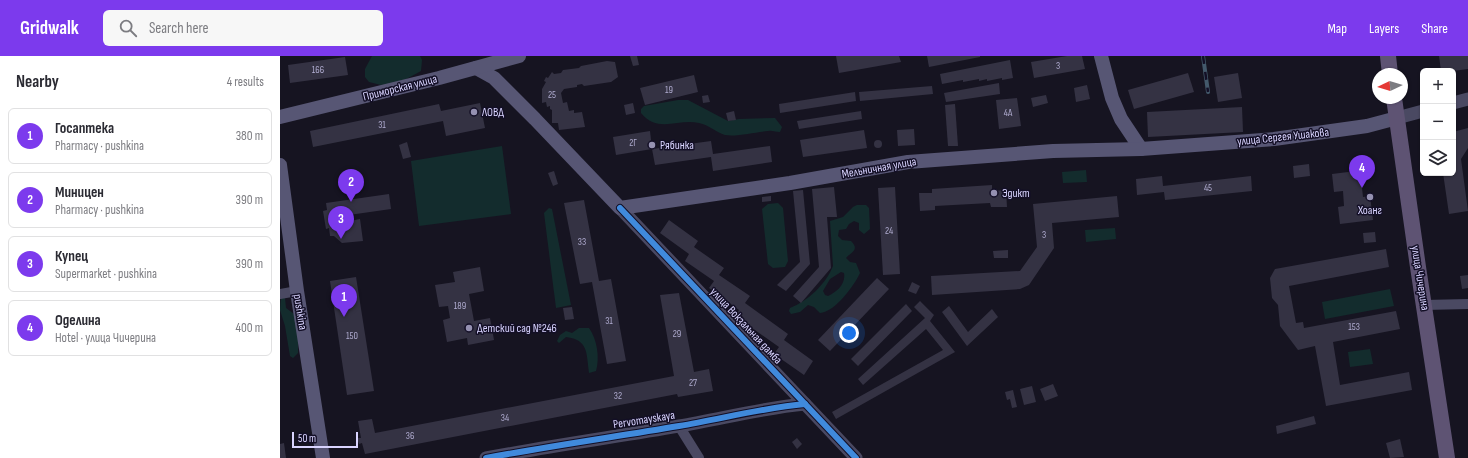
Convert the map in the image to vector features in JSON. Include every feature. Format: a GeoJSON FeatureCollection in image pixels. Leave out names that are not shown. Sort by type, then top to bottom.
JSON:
{"type":"FeatureCollection","features":[{"type":"Feature","properties":{"kind":"main road","name":"Приморская улица"},"geometry":{"type":"LineString","coordinates":[[280,117],[385,92],[519,56]]}},
{"type":"Feature","properties":{"kind":"main road"},"geometry":{"type":"LineString","coordinates":[[1101,56],[1107,83],[1121,119],[1141,149]]}},
{"type":"Feature","properties":{"kind":"main road"},"geometry":{"type":"LineString","coordinates":[[1388,56],[1389,68]]}},
{"type":"Feature","properties":{"kind":"main road","name":"улица Вокзальная дамба"},"geometry":{"type":"LineString","coordinates":[[476,68],[494,78],[620,208]]}},
{"type":"Feature","properties":{"kind":"main road","name":"улица Чичерина"},"geometry":{"type":"LineString","coordinates":[[1395,104],[1447,458]]}},
{"type":"Feature","properties":{"kind":"main road","name":"улица Сергея Ушакова"},"geometry":{"type":"LineString","coordinates":[[1141,149],[1308,136],[1367,126],[1396,118]]}},
{"type":"Feature","properties":{"kind":"main road","name":"Мельничная улица"},"geometry":{"type":"LineString","coordinates":[[620,208],[790,183],[908,162],[1053,151],[1141,149]]}},
{"type":"Feature","properties":{"kind":"main road","name":"pushkina"},"geometry":{"type":"LineString","coordinates":[[280,165],[283,197],[323,458]]}},
{"type":"Feature","properties":{"kind":"street"},"geometry":{"type":"LineString","coordinates":[[1456,102],[1468,99]]}},
{"type":"Feature","properties":{"kind":"street","name":"улица Сергея Ушакова"},"geometry":{"type":"LineString","coordinates":[[1396,118],[1420,112]]}},
{"type":"Feature","properties":{"kind":"street","name":"улица Вокзальная дамба"},"geometry":{"type":"LineString","coordinates":[[620,208],[856,458]]}},
{"type":"Feature","properties":{"kind":"street"},"geometry":{"type":"LineString","coordinates":[[280,294],[297,291]]}},
{"type":"Feature","properties":{"kind":"street"},"geometry":{"type":"LineString","coordinates":[[1424,305],[1468,304]]}},
{"type":"Feature","properties":{"kind":"street","name":"Pervomayskaya"},"geometry":{"type":"LineString","coordinates":[[486,458],[562,444],[679,426],[783,406],[805,404]]}},
{"type":"Feature","properties":{"kind":"street"},"geometry":{"type":"LineString","coordinates":[[679,426],[699,458]]}},
{"type":"Feature","properties":{"kind":"green space"},"geometry":{"type":"Polygon","coordinates":[[[372,56],[420,56],[422,60],[421,71],[399,83],[381,85],[369,82],[365,77],[365,69],[372,56]]]}},
{"type":"Feature","properties":{"kind":"green space"},"geometry":{"type":"Polygon","coordinates":[[[678,100],[688,100],[728,121],[739,119],[775,118],[782,127],[780,132],[770,131],[740,135],[725,135],[699,123],[654,123],[641,113],[641,109],[644,106],[678,100]]]}},
{"type":"Feature","properties":{"kind":"green space"},"geometry":{"type":"Polygon","coordinates":[[[502,146],[511,214],[419,226],[411,161],[502,146]]]}},
{"type":"Feature","properties":{"kind":"green space"},"geometry":{"type":"Polygon","coordinates":[[[1086,170],[1087,182],[1063,183],[1062,172],[1086,170]]]}},
{"type":"Feature","properties":{"kind":"green space"},"geometry":{"type":"Polygon","coordinates":[[[778,203],[783,208],[788,261],[785,267],[773,268],[768,264],[762,209],[768,204],[778,203]]]}},
{"type":"Feature","properties":{"kind":"green space"},"geometry":{"type":"Polygon","coordinates":[[[857,205],[866,205],[869,208],[870,229],[864,234],[859,230],[859,223],[854,221],[849,224],[846,229],[839,230],[838,236],[842,240],[851,241],[854,244],[854,251],[846,258],[850,262],[856,263],[860,273],[843,298],[826,312],[820,313],[814,307],[808,305],[800,312],[791,314],[789,311],[790,308],[797,305],[816,291],[830,273],[833,266],[830,221],[843,217],[857,205]],[[841,272],[830,279],[823,291],[825,295],[828,296],[838,290],[844,281],[844,273],[841,272]]]}},
{"type":"Feature","properties":{"kind":"green space"},"geometry":{"type":"Polygon","coordinates":[[[549,208],[552,209],[571,305],[556,308],[544,213],[549,208]]]}},
{"type":"Feature","properties":{"kind":"green space"},"geometry":{"type":"Polygon","coordinates":[[[1115,228],[1116,239],[1086,242],[1085,230],[1115,228]]]}},
{"type":"Feature","properties":{"kind":"green space"},"geometry":{"type":"Polygon","coordinates":[[[1390,289],[1394,306],[1325,319],[1322,302],[1390,289]]]}},
{"type":"Feature","properties":{"kind":"green space"},"geometry":{"type":"Polygon","coordinates":[[[281,297],[285,298],[286,308],[294,314],[298,339],[298,353],[293,358],[290,356],[285,326],[280,310],[281,297]]]}},
{"type":"Feature","properties":{"kind":"green space"},"geometry":{"type":"Polygon","coordinates":[[[579,328],[589,328],[592,332],[598,355],[596,371],[589,373],[583,344],[579,341],[566,337],[559,343],[557,341],[560,335],[566,331],[572,333],[579,328]]]}},
{"type":"Feature","properties":{"kind":"green space"},"geometry":{"type":"Polygon","coordinates":[[[1370,349],[1373,364],[1350,367],[1348,352],[1370,349]]]}},
{"type":"Feature","properties":{"kind":"building"},"geometry":{"type":"Polygon","coordinates":[[[630,56],[637,56],[639,65],[633,66],[630,56]]]}},
{"type":"Feature","properties":{"kind":"building"},"geometry":{"type":"Polygon","coordinates":[[[836,56],[899,56],[901,62],[839,73],[836,56]]]}},
{"type":"Feature","properties":{"kind":"building"},"geometry":{"type":"Polygon","coordinates":[[[927,56],[980,56],[980,57],[929,67],[927,56]]]}},
{"type":"Feature","properties":{"kind":"building"},"geometry":{"type":"Polygon","coordinates":[[[1067,56],[1082,56],[1085,69],[1034,78],[1031,62],[1067,56]]]}},
{"type":"Feature","properties":{"kind":"building"},"geometry":{"type":"Polygon","coordinates":[[[1439,56],[1468,56],[1468,69],[1456,71],[1456,68],[1441,68],[1439,56]]]}},
{"type":"Feature","properties":{"kind":"building"},"geometry":{"type":"Polygon","coordinates":[[[345,57],[348,75],[290,83],[288,65],[345,57]]]}},
{"type":"Feature","properties":{"kind":"building"},"geometry":{"type":"Polygon","coordinates":[[[1010,60],[1013,78],[1002,80],[1002,78],[987,81],[987,79],[979,81],[979,79],[963,82],[963,80],[942,84],[940,74],[1010,60]]]}},
{"type":"Feature","properties":{"kind":"building"},"geometry":{"type":"Polygon","coordinates":[[[607,61],[615,62],[618,77],[611,82],[584,86],[582,84],[577,85],[577,87],[564,89],[561,93],[563,103],[567,102],[569,111],[574,110],[574,113],[582,112],[585,127],[559,130],[558,123],[552,123],[552,110],[550,109],[550,106],[547,107],[546,102],[542,103],[542,89],[546,82],[544,81],[546,77],[548,78],[552,72],[554,74],[561,73],[563,70],[579,68],[581,66],[607,61]]]}},
{"type":"Feature","properties":{"kind":"building"},"geometry":{"type":"Polygon","coordinates":[[[1188,73],[1194,92],[1134,109],[1128,90],[1188,73]]]}},
{"type":"Feature","properties":{"kind":"building"},"geometry":{"type":"Polygon","coordinates":[[[1238,73],[1242,98],[1218,102],[1214,77],[1238,73]]]}},
{"type":"Feature","properties":{"kind":"building"},"geometry":{"type":"Polygon","coordinates":[[[694,75],[698,92],[645,105],[640,88],[694,75]]]}},
{"type":"Feature","properties":{"kind":"building"},"geometry":{"type":"Polygon","coordinates":[[[999,83],[1000,94],[946,102],[944,93],[999,83]]]}},
{"type":"Feature","properties":{"kind":"building"},"geometry":{"type":"Polygon","coordinates":[[[1087,85],[1090,99],[1076,102],[1074,88],[1087,85]]]}},
{"type":"Feature","properties":{"kind":"building"},"geometry":{"type":"Polygon","coordinates":[[[932,86],[933,94],[860,101],[859,92],[932,86]]]}},
{"type":"Feature","properties":{"kind":"building"},"geometry":{"type":"Polygon","coordinates":[[[855,92],[856,101],[780,113],[779,104],[855,92]]]}},
{"type":"Feature","properties":{"kind":"building"},"geometry":{"type":"Polygon","coordinates":[[[708,95],[710,102],[703,103],[702,96],[708,95]]]}},
{"type":"Feature","properties":{"kind":"building"},"geometry":{"type":"Polygon","coordinates":[[[1046,95],[1048,103],[1033,107],[1031,98],[1046,95]]]}},
{"type":"Feature","properties":{"kind":"building"},"geometry":{"type":"Polygon","coordinates":[[[1017,98],[1021,126],[999,129],[996,100],[1017,98]]]}},
{"type":"Feature","properties":{"kind":"building"},"geometry":{"type":"Polygon","coordinates":[[[480,103],[485,128],[446,136],[443,121],[313,147],[310,131],[439,104],[441,111],[480,103]]]}},
{"type":"Feature","properties":{"kind":"building"},"geometry":{"type":"Polygon","coordinates":[[[633,103],[635,113],[626,115],[624,105],[633,103]]]}},
{"type":"Feature","properties":{"kind":"building"},"geometry":{"type":"Polygon","coordinates":[[[955,104],[958,146],[948,146],[945,105],[955,104]]]}},
{"type":"Feature","properties":{"kind":"building"},"geometry":{"type":"Polygon","coordinates":[[[1242,107],[1243,132],[1148,137],[1147,112],[1242,107]]]}},
{"type":"Feature","properties":{"kind":"building"},"geometry":{"type":"Polygon","coordinates":[[[734,111],[736,120],[728,121],[726,113],[734,111]]]}},
{"type":"Feature","properties":{"kind":"building"},"geometry":{"type":"Polygon","coordinates":[[[861,111],[862,119],[799,129],[797,121],[861,111]]]}},
{"type":"Feature","properties":{"kind":"building"},"geometry":{"type":"Polygon","coordinates":[[[1468,128],[1468,148],[1461,159],[1468,211],[1449,214],[1443,176],[1456,176],[1456,131],[1468,128]]]}},
{"type":"Feature","properties":{"kind":"building"},"geometry":{"type":"Polygon","coordinates":[[[914,129],[915,145],[898,146],[897,130],[914,129]]]}},
{"type":"Feature","properties":{"kind":"building"},"geometry":{"type":"Polygon","coordinates":[[[864,130],[867,148],[803,157],[800,140],[864,130]]]}},
{"type":"Feature","properties":{"kind":"building"},"geometry":{"type":"Polygon","coordinates":[[[650,131],[652,149],[616,155],[613,137],[650,131]]]}},
{"type":"Feature","properties":{"kind":"building"},"geometry":{"type":"Polygon","coordinates":[[[876,140],[880,140],[882,144],[880,148],[876,148],[874,146],[874,142],[876,140]]]}},
{"type":"Feature","properties":{"kind":"building"},"geometry":{"type":"Polygon","coordinates":[[[711,141],[713,154],[770,146],[772,162],[713,171],[711,157],[655,165],[652,149],[711,141]]]}},
{"type":"Feature","properties":{"kind":"building"},"geometry":{"type":"Polygon","coordinates":[[[407,142],[411,157],[403,159],[399,145],[407,142]]]}},
{"type":"Feature","properties":{"kind":"building"},"geometry":{"type":"Polygon","coordinates":[[[1309,164],[1310,176],[1294,178],[1293,166],[1309,164]]]}},
{"type":"Feature","properties":{"kind":"building"},"geometry":{"type":"Polygon","coordinates":[[[554,171],[558,184],[553,186],[548,173],[554,171]]]}},
{"type":"Feature","properties":{"kind":"building"},"geometry":{"type":"Polygon","coordinates":[[[1348,172],[1357,174],[1358,180],[1361,179],[1363,197],[1370,196],[1373,220],[1340,224],[1338,207],[1344,206],[1343,191],[1334,192],[1332,174],[1348,172]]]}},
{"type":"Feature","properties":{"kind":"building"},"geometry":{"type":"Polygon","coordinates":[[[1162,176],[1163,186],[1251,176],[1252,191],[1165,200],[1164,192],[1137,195],[1136,179],[1162,176]]]}},
{"type":"Feature","properties":{"kind":"building"},"geometry":{"type":"Polygon","coordinates":[[[992,185],[992,191],[1006,190],[1007,207],[991,207],[990,203],[935,206],[935,210],[920,211],[919,193],[932,193],[932,189],[992,185]]]}},
{"type":"Feature","properties":{"kind":"building"},"geometry":{"type":"Polygon","coordinates":[[[834,187],[837,217],[827,217],[831,268],[801,303],[793,296],[819,267],[812,189],[834,187]]]}},
{"type":"Feature","properties":{"kind":"building"},"geometry":{"type":"Polygon","coordinates":[[[895,187],[900,274],[883,275],[878,188],[895,187]]]}},
{"type":"Feature","properties":{"kind":"building"},"geometry":{"type":"Polygon","coordinates":[[[803,190],[810,264],[786,291],[777,285],[800,262],[793,191],[803,190]]]}},
{"type":"Feature","properties":{"kind":"building"},"geometry":{"type":"Polygon","coordinates":[[[389,194],[391,209],[349,215],[350,221],[360,219],[363,241],[342,243],[334,236],[330,236],[329,228],[326,229],[323,211],[327,210],[326,203],[389,194]]]}},
{"type":"Feature","properties":{"kind":"building"},"geometry":{"type":"Polygon","coordinates":[[[771,196],[771,201],[762,202],[762,197],[771,196]]]}},
{"type":"Feature","properties":{"kind":"building"},"geometry":{"type":"Polygon","coordinates":[[[1117,196],[1119,217],[1052,223],[1054,248],[1029,285],[1020,289],[932,295],[931,276],[1020,271],[1037,247],[1033,204],[1117,196]]]}},
{"type":"Feature","properties":{"kind":"building"},"geometry":{"type":"Polygon","coordinates":[[[584,200],[599,281],[611,279],[626,361],[607,364],[592,282],[580,284],[564,203],[584,200]]]}},
{"type":"Feature","properties":{"kind":"building"},"geometry":{"type":"Polygon","coordinates":[[[669,220],[698,241],[694,247],[724,268],[719,275],[750,296],[745,303],[788,334],[784,340],[813,361],[804,375],[774,354],[779,347],[735,316],[739,310],[709,288],[714,281],[685,261],[689,254],[660,233],[669,220]]]}},
{"type":"Feature","properties":{"kind":"building"},"geometry":{"type":"Polygon","coordinates":[[[1375,232],[1376,242],[1364,243],[1363,233],[1375,232]]]}},
{"type":"Feature","properties":{"kind":"building"},"geometry":{"type":"Polygon","coordinates":[[[1386,249],[1389,267],[1289,286],[1296,323],[1303,322],[1304,328],[1396,311],[1400,329],[1333,342],[1340,385],[1409,372],[1412,390],[1326,406],[1315,346],[1298,350],[1280,326],[1278,305],[1272,298],[1270,278],[1275,269],[1386,249]]]}},
{"type":"Feature","properties":{"kind":"building"},"geometry":{"type":"Polygon","coordinates":[[[1008,250],[1008,258],[994,258],[993,251],[1008,250]]]}},
{"type":"Feature","properties":{"kind":"building"},"geometry":{"type":"Polygon","coordinates":[[[480,267],[484,291],[469,294],[474,321],[490,318],[494,340],[468,345],[467,338],[447,342],[443,320],[450,318],[448,306],[439,307],[435,285],[455,282],[453,272],[480,267]]]}},
{"type":"Feature","properties":{"kind":"building"},"geometry":{"type":"Polygon","coordinates":[[[1468,275],[1468,288],[1462,289],[1460,276],[1468,275]]]}},
{"type":"Feature","properties":{"kind":"building"},"geometry":{"type":"Polygon","coordinates":[[[356,277],[374,391],[347,395],[330,281],[356,277]]]}},
{"type":"Feature","properties":{"kind":"building"},"geometry":{"type":"Polygon","coordinates":[[[877,278],[889,289],[830,351],[818,340],[877,278]]]}},
{"type":"Feature","properties":{"kind":"building"},"geometry":{"type":"Polygon","coordinates":[[[912,282],[920,286],[916,294],[908,291],[912,282]]]}},
{"type":"Feature","properties":{"kind":"building"},"geometry":{"type":"Polygon","coordinates":[[[679,293],[694,372],[709,369],[713,391],[678,397],[677,394],[365,454],[362,443],[359,444],[357,438],[361,438],[358,421],[372,419],[375,433],[674,376],[660,295],[679,293]]]}},
{"type":"Feature","properties":{"kind":"building"},"geometry":{"type":"Polygon","coordinates":[[[920,301],[934,315],[930,321],[955,352],[836,419],[832,412],[943,350],[926,329],[863,385],[858,379],[925,318],[914,307],[920,301]]]}},
{"type":"Feature","properties":{"kind":"building"},"geometry":{"type":"Polygon","coordinates":[[[906,304],[912,311],[858,366],[851,359],[906,304]]]}},
{"type":"Feature","properties":{"kind":"building"},"geometry":{"type":"Polygon","coordinates":[[[949,306],[968,332],[992,309],[998,317],[967,346],[942,312],[949,306]]]}},
{"type":"Feature","properties":{"kind":"building"},"geometry":{"type":"Polygon","coordinates":[[[572,307],[574,319],[565,320],[563,308],[572,307]]]}},
{"type":"Feature","properties":{"kind":"building"},"geometry":{"type":"Polygon","coordinates":[[[1053,384],[1058,396],[1045,401],[1040,389],[1053,384]]]}},
{"type":"Feature","properties":{"kind":"building"},"geometry":{"type":"Polygon","coordinates":[[[1032,386],[1036,402],[1024,405],[1020,389],[1032,386]]]}},
{"type":"Feature","properties":{"kind":"building"},"geometry":{"type":"Polygon","coordinates":[[[1013,390],[1017,407],[1012,408],[1010,399],[1007,400],[1005,392],[1013,390]]]}},
{"type":"Feature","properties":{"kind":"building"},"geometry":{"type":"Polygon","coordinates":[[[1314,416],[1316,424],[1277,434],[1276,426],[1314,416]]]}},
{"type":"Feature","properties":{"kind":"building"},"geometry":{"type":"Polygon","coordinates":[[[797,438],[802,444],[797,449],[792,442],[797,438]]]}},
{"type":"Feature","properties":{"kind":"building"},"geometry":{"type":"Polygon","coordinates":[[[1400,439],[1404,457],[1390,458],[1386,443],[1400,439]]]}},
{"type":"Feature","properties":{"kind":"building"},"geometry":{"type":"Polygon","coordinates":[[[284,443],[286,458],[280,458],[280,444],[284,443]]]}},
{"type":"Feature","properties":{"kind":"railway"},"geometry":{"type":"LineString","coordinates":[[1203,56],[1208,92]]}},
{"type":"Feature","properties":{"kind":"cycle path"},"geometry":{"type":"LineString","coordinates":[[620,208],[856,458]]}},
{"type":"Feature","properties":{"kind":"cycle path"},"geometry":{"type":"LineString","coordinates":[[486,458],[679,426],[773,408],[805,404]]}},
{"type":"Feature","properties":{"kind":"place","name":"ЛОВД"},"geometry":{"type":"Point","coordinates":[474,112]}},
{"type":"Feature","properties":{"kind":"place","name":"Рябинка"},"geometry":{"type":"Point","coordinates":[652,145]}},
{"type":"Feature","properties":{"kind":"place","name":"Оделина"},"geometry":{"type":"Point","coordinates":[1362,188]}},
{"type":"Feature","properties":{"kind":"place","name":"Эдикт"},"geometry":{"type":"Point","coordinates":[994,193]}},
{"type":"Feature","properties":{"kind":"place","name":"Хоанг"},"geometry":{"type":"Point","coordinates":[1370,197]}},
{"type":"Feature","properties":{"kind":"place","name":"Миницен"},"geometry":{"type":"Point","coordinates":[351,202]}},
{"type":"Feature","properties":{"kind":"place","name":"Купец"},"geometry":{"type":"Point","coordinates":[341,239]}},
{"type":"Feature","properties":{"kind":"place","name":"Госаптека"},"geometry":{"type":"Point","coordinates":[344,317]}},
{"type":"Feature","properties":{"kind":"place","name":"Детский сад №246"},"geometry":{"type":"Point","coordinates":[469,328]}}]}
